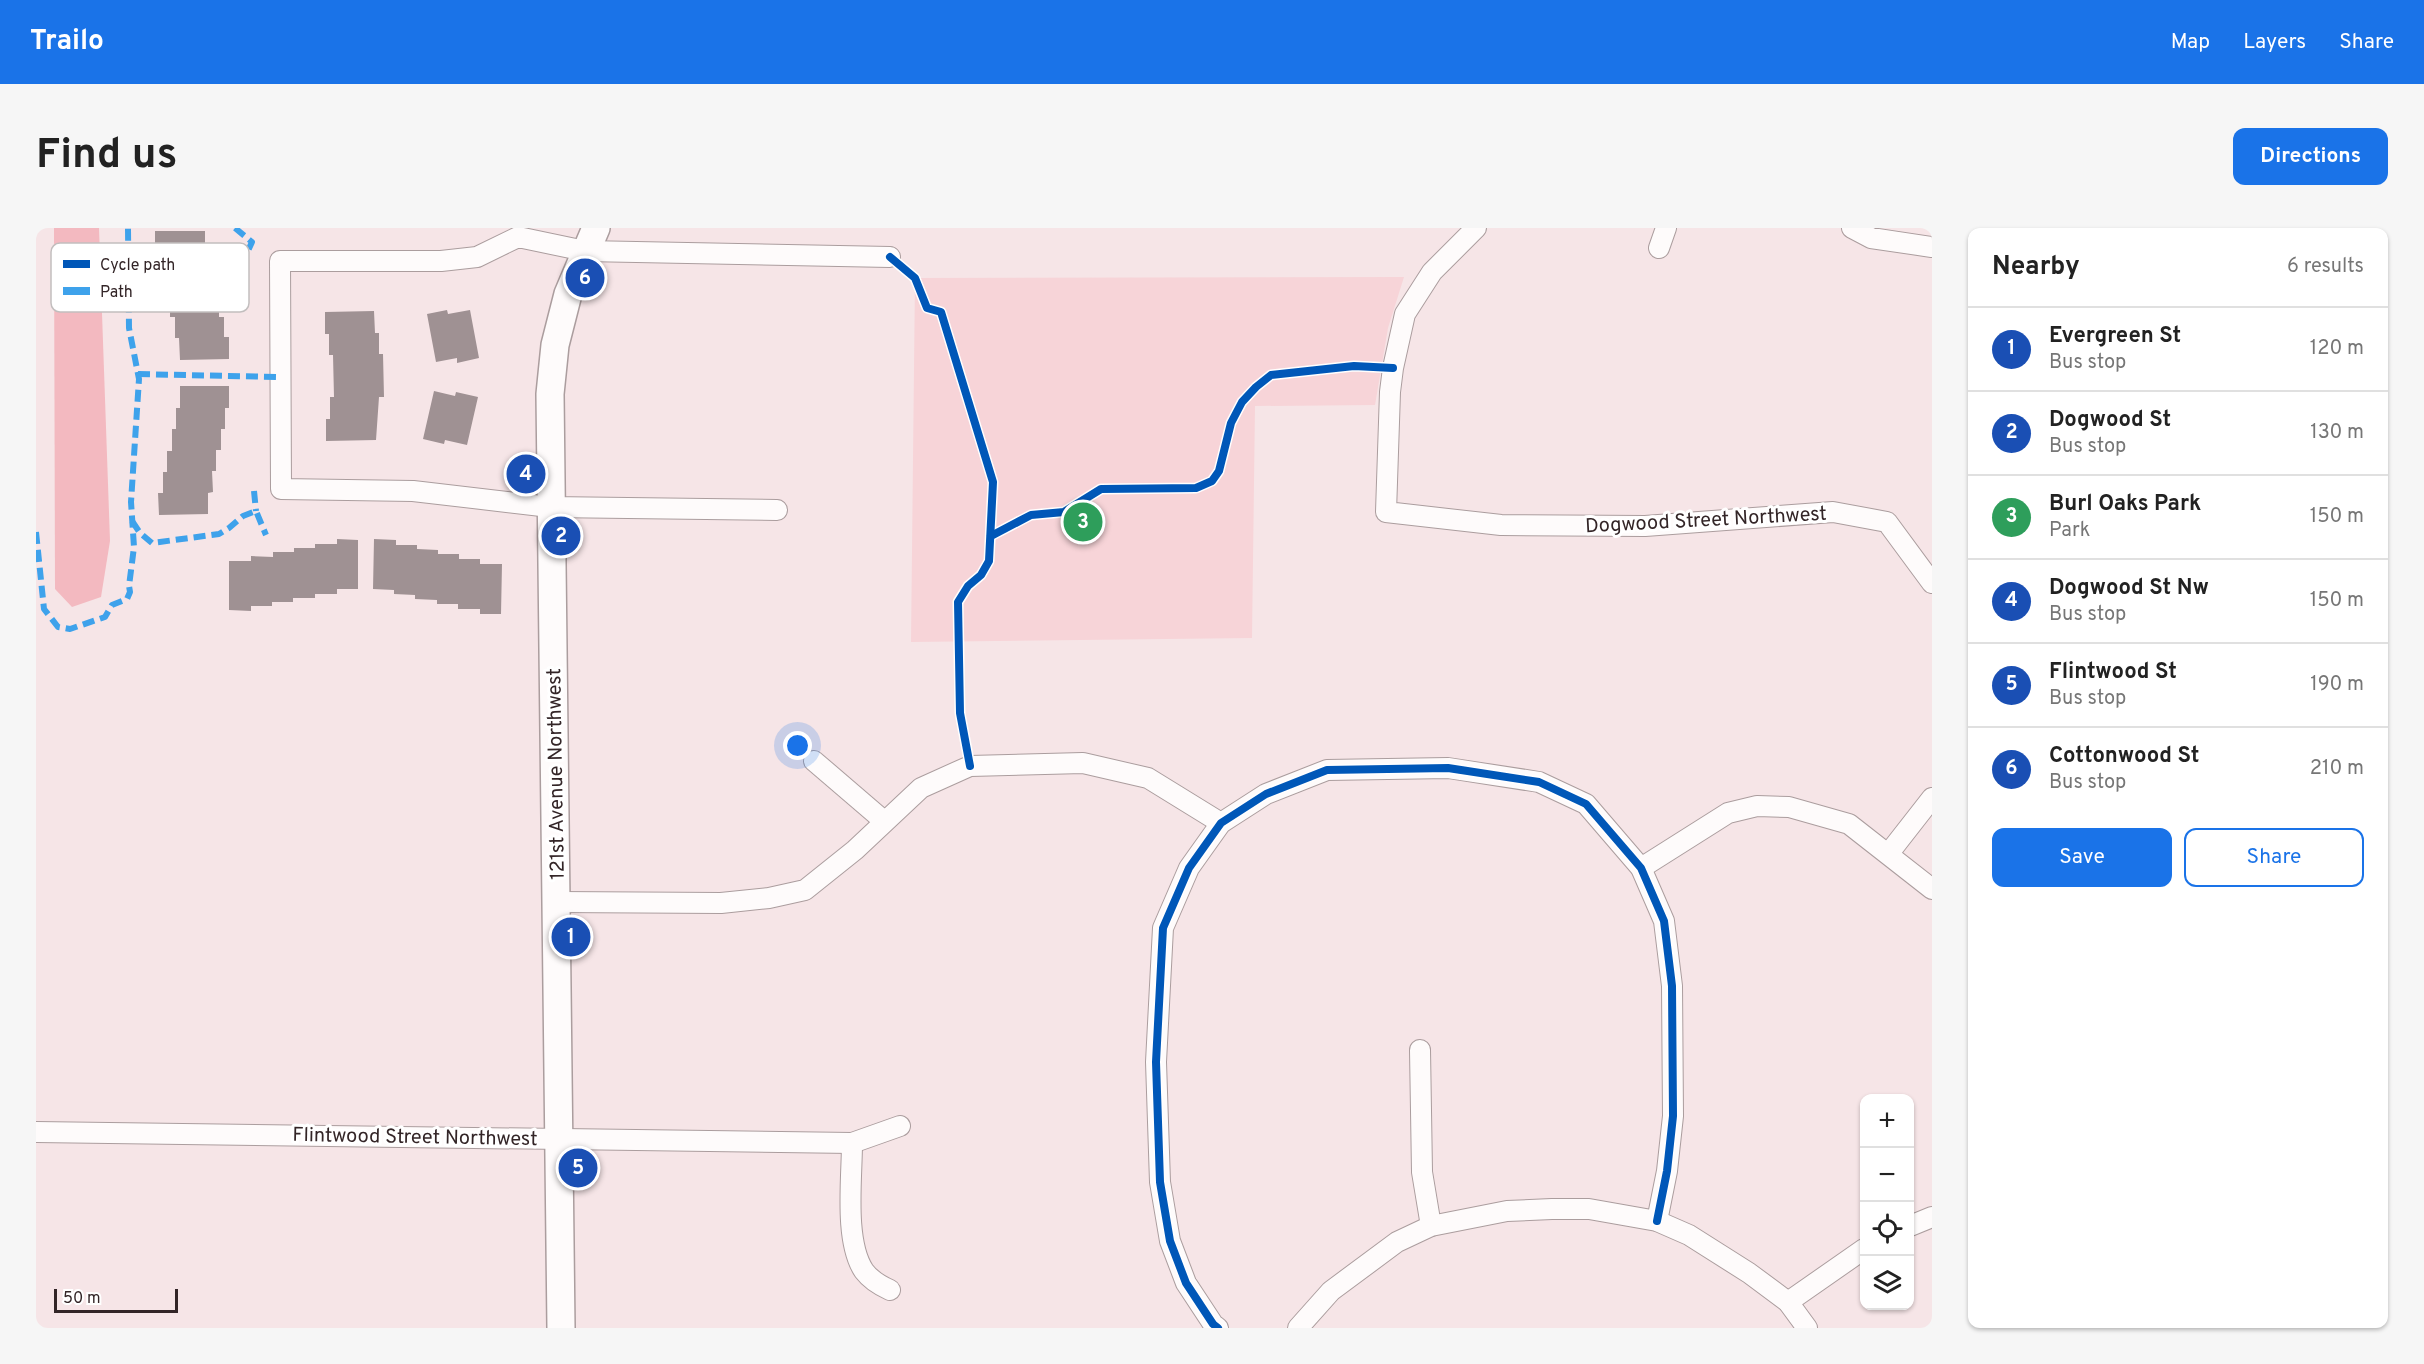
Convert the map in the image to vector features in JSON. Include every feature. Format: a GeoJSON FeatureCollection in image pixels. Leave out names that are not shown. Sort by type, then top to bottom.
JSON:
{"type":"FeatureCollection","features":[{"type":"Feature","properties":{"kind":"street","name":"Dogwood Street Northwest"},"geometry":{"type":"LineString","coordinates":[[1476,228],[1432,272],[1405,314],[1391,384],[1386,512],[1501,525],[1646,526],[1833,512],[1887,522],[1930,577]]}},
{"type":"Feature","properties":{"kind":"street"},"geometry":{"type":"LineString","coordinates":[[1659,248],[1666,228]]}},
{"type":"Feature","properties":{"kind":"street"},"geometry":{"type":"LineString","coordinates":[[1852,228],[1871,238],[1932,247]]}},
{"type":"Feature","properties":{"kind":"street"},"geometry":{"type":"LineString","coordinates":[[777,510],[550,507],[413,491],[281,489],[280,261],[441,261],[477,257],[518,237],[890,257]]}},
{"type":"Feature","properties":{"kind":"street","name":"121st Avenue Northwest"},"geometry":{"type":"LineString","coordinates":[[561,1328],[550,394],[555,345],[568,294],[590,240]]}},
{"type":"Feature","properties":{"kind":"street"},"geometry":{"type":"LineString","coordinates":[[814,761],[884,821]]}},
{"type":"Feature","properties":{"kind":"street"},"geometry":{"type":"LineString","coordinates":[[557,902],[721,903],[769,898],[805,890],[855,850],[921,788],[970,766],[1083,762],[1148,778],[1221,822]]}},
{"type":"Feature","properties":{"kind":"street"},"geometry":{"type":"LineString","coordinates":[[1218,1328],[1186,1283],[1170,1241],[1160,1182],[1156,1062],[1163,928],[1190,868],[1221,822],[1266,794],[1327,770],[1448,768],[1539,782],[1586,804],[1641,868],[1664,921],[1672,986],[1673,1116],[1667,1171],[1657,1221]]}},
{"type":"Feature","properties":{"kind":"street"},"geometry":{"type":"LineString","coordinates":[[1889,853],[1932,798]]}},
{"type":"Feature","properties":{"kind":"street"},"geometry":{"type":"LineString","coordinates":[[1641,868],[1720,817],[1757,806],[1789,807],[1849,824],[1889,853],[1932,889]]}},
{"type":"Feature","properties":{"kind":"street"},"geometry":{"type":"LineString","coordinates":[[1420,1050],[1422,1172],[1431,1226]]}},
{"type":"Feature","properties":{"kind":"street","name":"Flintwood Street Northwest"},"geometry":{"type":"LineString","coordinates":[[36,1132],[559,1137],[852,1143],[900,1126]]}},
{"type":"Feature","properties":{"kind":"street"},"geometry":{"type":"LineString","coordinates":[[852,1143],[852,1219],[856,1251],[865,1272],[890,1290]]}},
{"type":"Feature","properties":{"kind":"street"},"geometry":{"type":"LineString","coordinates":[[1298,1328],[1331,1291],[1397,1242],[1431,1226],[1507,1211],[1552,1209],[1589,1209],[1657,1221],[1689,1235],[1749,1273],[1788,1302],[1807,1328]]}},
{"type":"Feature","properties":{"kind":"street"},"geometry":{"type":"LineString","coordinates":[[1914,1224],[1932,1217]]}},
{"type":"Feature","properties":{"kind":"street"},"geometry":{"type":"LineString","coordinates":[[1788,1302],[1860,1252]]}},
{"type":"Feature","properties":{"kind":"shaded area"},"geometry":{"type":"Polygon","coordinates":[[[54,228],[99,228],[100,243],[54,243],[54,228]]]}},
{"type":"Feature","properties":{"kind":"shaded area"},"geometry":{"type":"Polygon","coordinates":[[[1404,277],[1388,328],[1375,405],[1255,406],[1252,638],[911,642],[915,278],[1404,277]]]}},
{"type":"Feature","properties":{"kind":"shaded area"},"geometry":{"type":"Polygon","coordinates":[[[54,312],[102,312],[110,541],[101,597],[72,607],[55,589],[54,312]]]}},
{"type":"Feature","properties":{"kind":"building"},"geometry":{"type":"Polygon","coordinates":[[[155,231],[205,231],[205,243],[155,243],[155,231]]]}},
{"type":"Feature","properties":{"kind":"building"},"geometry":{"type":"Polygon","coordinates":[[[447,310],[448,314],[470,310],[479,358],[457,363],[457,358],[436,362],[427,314],[447,310]]]}},
{"type":"Feature","properties":{"kind":"building"},"geometry":{"type":"Polygon","coordinates":[[[374,311],[375,333],[379,333],[379,354],[383,354],[384,397],[379,397],[376,440],[326,441],[326,419],[330,419],[330,397],[334,397],[333,355],[329,355],[329,334],[325,334],[325,312],[374,311]]]}},
{"type":"Feature","properties":{"kind":"building"},"geometry":{"type":"Polygon","coordinates":[[[170,312],[219,312],[219,317],[224,317],[224,337],[229,337],[229,359],[180,360],[179,338],[175,338],[175,317],[170,317],[170,312]]]}},
{"type":"Feature","properties":{"kind":"building"},"geometry":{"type":"Polygon","coordinates":[[[180,386],[229,386],[229,408],[225,408],[225,429],[221,429],[221,450],[216,450],[216,471],[212,471],[213,492],[208,493],[208,514],[159,515],[158,493],[163,493],[163,472],[167,472],[167,451],[172,451],[172,429],[176,429],[176,408],[180,408],[180,386]]]}},
{"type":"Feature","properties":{"kind":"building"},"geometry":{"type":"Polygon","coordinates":[[[434,391],[455,396],[456,392],[478,397],[467,445],[445,440],[444,444],[423,439],[434,391]]]}},
{"type":"Feature","properties":{"kind":"building"},"geometry":{"type":"Polygon","coordinates":[[[337,539],[358,540],[358,589],[337,589],[337,594],[315,594],[315,598],[293,598],[293,602],[272,602],[272,606],[251,606],[251,611],[229,610],[229,561],[251,561],[251,556],[273,557],[273,552],[294,552],[294,548],[315,548],[315,544],[337,544],[337,539]]]}},
{"type":"Feature","properties":{"kind":"building"},"geometry":{"type":"Polygon","coordinates":[[[374,539],[396,540],[396,545],[417,545],[417,549],[438,550],[438,554],[459,554],[459,559],[480,559],[480,564],[502,564],[501,614],[480,614],[480,609],[458,609],[458,604],[437,604],[437,600],[415,599],[415,595],[394,594],[394,590],[373,589],[374,539]]]}},
{"type":"Feature","properties":{"kind":"marked path"},"geometry":{"type":"LineString","coordinates":[[128,228],[128,243]]}},
{"type":"Feature","properties":{"kind":"marked path"},"geometry":{"type":"LineString","coordinates":[[235,228],[252,242],[249,249]]}},
{"type":"Feature","properties":{"kind":"marked path"},"geometry":{"type":"LineString","coordinates":[[36,532],[44,609],[58,627],[70,629],[105,617],[112,605],[127,599],[130,592],[134,547],[131,502],[139,379],[129,328],[129,312]]}},
{"type":"Feature","properties":{"kind":"marked path"},"geometry":{"type":"LineString","coordinates":[[138,374],[280,377]]}},
{"type":"Feature","properties":{"kind":"marked path"},"geometry":{"type":"LineString","coordinates":[[254,491],[256,511]]}},
{"type":"Feature","properties":{"kind":"marked path"},"geometry":{"type":"LineString","coordinates":[[132,521],[140,533],[152,543],[219,534],[243,516],[256,511],[266,535]]}},
{"type":"Feature","properties":{"kind":"cycle path"},"geometry":{"type":"LineString","coordinates":[[890,257],[915,278],[927,308],[941,312],[993,482],[989,561],[981,575],[968,586],[958,602],[960,713],[970,766]]}},
{"type":"Feature","properties":{"kind":"cycle path"},"geometry":{"type":"LineString","coordinates":[[991,536],[1031,515],[1064,512],[1101,489],[1196,488],[1212,481],[1219,471],[1231,423],[1242,402],[1271,375],[1354,366],[1393,368]]}},
{"type":"Feature","properties":{"kind":"cycle path"},"geometry":{"type":"LineString","coordinates":[[1218,1328],[1186,1283],[1170,1241],[1160,1182],[1156,1062],[1163,928],[1189,868],[1221,823],[1266,794],[1327,770],[1448,768],[1539,782],[1586,804],[1641,868],[1664,921],[1672,986],[1673,1116],[1667,1171],[1657,1221]]}},
{"type":"Feature","properties":{"kind":"place","name":"Cottonwood St"},"geometry":{"type":"Point","coordinates":[585,278]}},
{"type":"Feature","properties":{"kind":"place","name":"Dogwood St Nw"},"geometry":{"type":"Point","coordinates":[526,474]}},
{"type":"Feature","properties":{"kind":"place","name":"Burl Oaks Park"},"geometry":{"type":"Point","coordinates":[1083,522]}},
{"type":"Feature","properties":{"kind":"place","name":"Dogwood St"},"geometry":{"type":"Point","coordinates":[561,536]}},
{"type":"Feature","properties":{"kind":"place","name":"Evergreen St"},"geometry":{"type":"Point","coordinates":[571,937]}},
{"type":"Feature","properties":{"kind":"place","name":"Flintwood St"},"geometry":{"type":"Point","coordinates":[578,1168]}}]}
